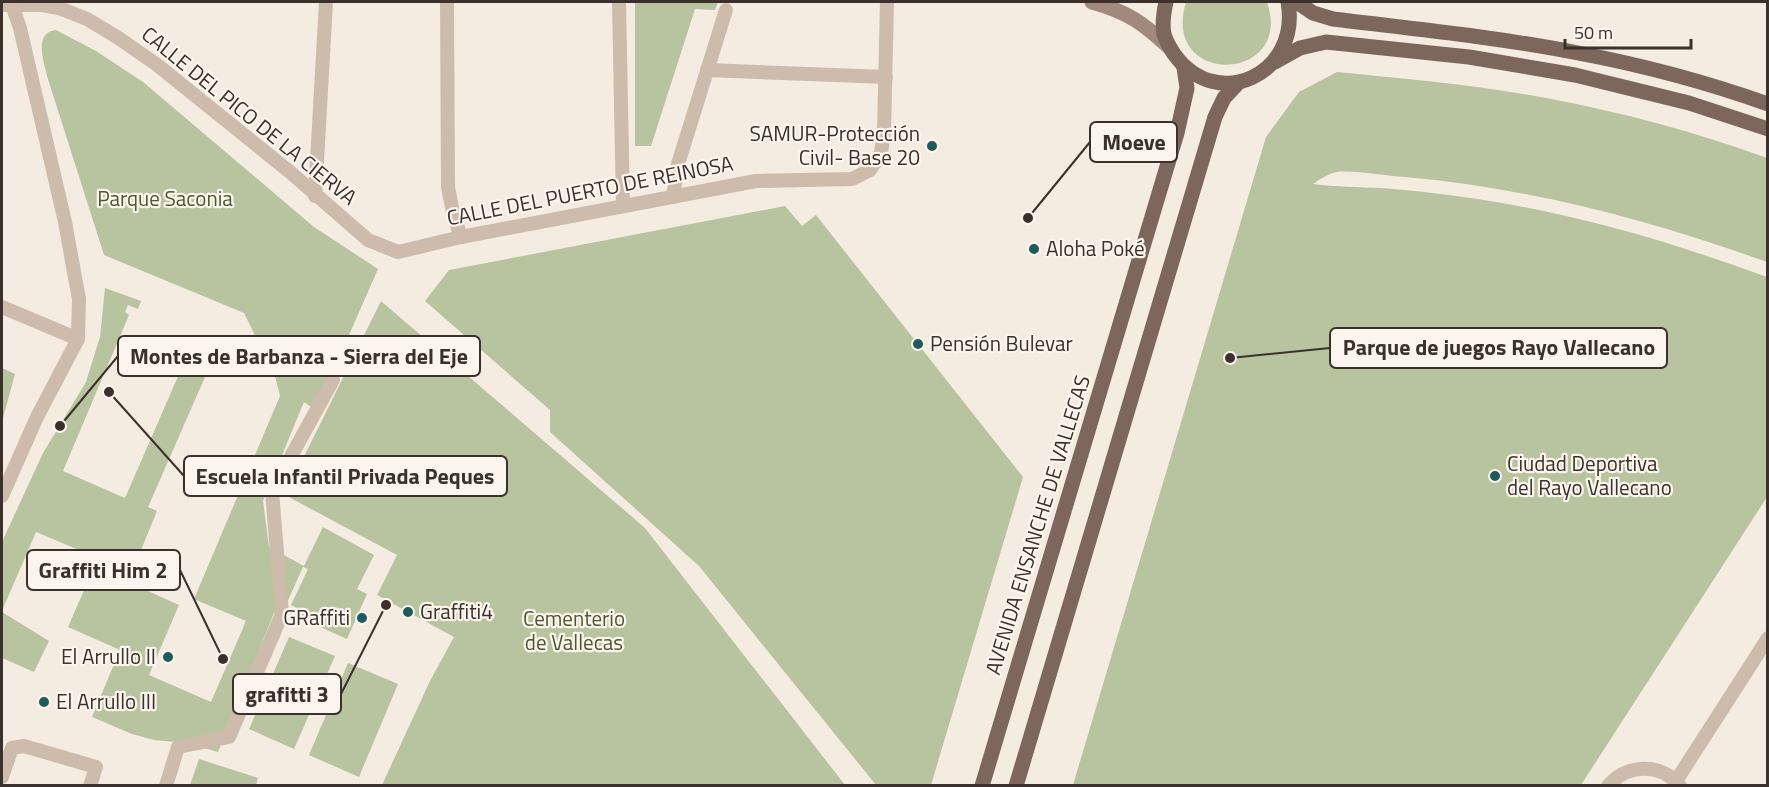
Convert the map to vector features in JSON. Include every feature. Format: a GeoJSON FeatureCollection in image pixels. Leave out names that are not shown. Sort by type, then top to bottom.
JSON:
{"type":"FeatureCollection","features":[{"type":"Feature","properties":{"kind":"main road"},"geometry":{"type":"LineString","coordinates":[[1166,2],[1164,33],[1170,48],[1184,68],[1211,81],[1239,82],[1260,74],[1275,62],[1300,48],[1326,42],[1469,57],[1575,75],[1689,103],[1767,129]]}},
{"type":"Feature","properties":{"kind":"main road"},"geometry":{"type":"LineString","coordinates":[[1275,62],[1288,34],[1290,22],[1288,2]]}},
{"type":"Feature","properties":{"kind":"main road"},"geometry":{"type":"LineString","coordinates":[[1297,2],[1313,13],[1334,19],[1470,35],[1578,53],[1654,70],[1767,104]]}},
{"type":"Feature","properties":{"kind":"main road","name":"AVENIDA ENSANCHE DE VALLECAS"},"geometry":{"type":"LineString","coordinates":[[982,786],[1177,133],[1187,88],[1184,68]]}},
{"type":"Feature","properties":{"kind":"main road"},"geometry":{"type":"LineString","coordinates":[[1016,786],[1215,117],[1224,98],[1239,82]]}},
{"type":"Feature","properties":{"kind":"street"},"geometry":{"type":"LineString","coordinates":[[315,196],[326,2]]}},
{"type":"Feature","properties":{"kind":"street"},"geometry":{"type":"LineString","coordinates":[[447,2],[448,187],[461,237]]}},
{"type":"Feature","properties":{"kind":"street"},"geometry":{"type":"LineString","coordinates":[[619,2],[621,160],[624,205]]}},
{"type":"Feature","properties":{"kind":"street","name":"CALLE DEL PUERTO DE REINOSA"},"geometry":{"type":"LineString","coordinates":[[398,252],[461,237],[756,181],[852,179],[870,170],[881,153],[884,132],[887,2]]}},
{"type":"Feature","properties":{"kind":"street"},"geometry":{"type":"LineString","coordinates":[[1092,2],[1127,14],[1148,28],[1170,48]]}},
{"type":"Feature","properties":{"kind":"street"},"geometry":{"type":"LineString","coordinates":[[2,496],[37,417],[78,339],[79,299],[20,28],[8,3]]}},
{"type":"Feature","properties":{"kind":"street","name":"CALLE DEL PICO DE LA CIERVA"},"geometry":{"type":"LineString","coordinates":[[8,3],[59,8],[87,19],[117,37],[156,64],[290,172],[368,240],[398,252]]}},
{"type":"Feature","properties":{"kind":"street"},"geometry":{"type":"LineString","coordinates":[[673,197],[678,164],[726,10]]}},
{"type":"Feature","properties":{"kind":"street"},"geometry":{"type":"LineString","coordinates":[[707,70],[886,77]]}},
{"type":"Feature","properties":{"kind":"street"},"geometry":{"type":"LineString","coordinates":[[2,307],[78,339]]}},
{"type":"Feature","properties":{"kind":"street"},"geometry":{"type":"LineString","coordinates":[[166,786],[178,747],[229,736],[282,614],[272,491],[333,380]]}},
{"type":"Feature","properties":{"kind":"street"},"geometry":{"type":"LineString","coordinates":[[1608,786],[1614,778],[1639,768],[1665,773],[1678,783],[1767,638]]}},
{"type":"Feature","properties":{"kind":"street"},"geometry":{"type":"LineString","coordinates":[[2,777],[12,748],[24,746],[96,767],[90,786]]}},
{"type":"Feature","properties":{"kind":"green space"},"geometry":{"type":"Polygon","coordinates":[[[635,2],[718,2],[715,10],[695,9],[651,146],[635,146],[635,2]]]}},
{"type":"Feature","properties":{"kind":"green space"},"geometry":{"type":"Polygon","coordinates":[[[1186,2],[1267,2],[1270,29],[1262,48],[1247,60],[1227,65],[1208,61],[1192,50],[1183,30],[1186,2]]]}},
{"type":"Feature","properties":{"kind":"green space","name":"Parque Saconia"},"geometry":{"type":"Polygon","coordinates":[[[56,30],[96,51],[143,82],[314,227],[378,269],[316,410],[304,402],[263,501],[269,547],[304,566],[323,527],[374,555],[357,589],[367,594],[347,639],[295,616],[297,608],[291,605],[308,569],[303,567],[281,616],[274,613],[218,752],[187,743],[154,740],[132,734],[92,717],[120,650],[68,627],[98,558],[36,532],[2,611],[2,542],[43,453],[86,382],[100,337],[105,288],[141,301],[138,309],[128,305],[125,312],[129,315],[63,471],[125,498],[193,342],[216,352],[148,507],[157,511],[128,582],[179,605],[149,675],[211,702],[246,621],[194,599],[280,396],[275,376],[244,313],[104,255],[44,63],[42,42],[44,36],[56,30]]]}},
{"type":"Feature","properties":{"kind":"green space","name":"Ciudad Deportiva del Rayo Vallecano"},"geometry":{"type":"Polygon","coordinates":[[[1337,72],[1520,93],[1630,116],[1686,131],[1767,158],[1767,262],[1634,220],[1498,189],[1352,172],[1334,173],[1313,184],[1432,193],[1541,210],[1693,251],[1767,277],[1767,497],[1581,785],[1073,785],[1266,137],[1299,92],[1337,72]]]}},
{"type":"Feature","properties":{"kind":"green space"},"geometry":{"type":"Polygon","coordinates":[[[785,206],[802,226],[816,215],[1023,477],[931,785],[876,785],[699,566],[550,432],[550,410],[425,301],[449,270],[785,206]]]}},
{"type":"Feature","properties":{"kind":"green space","name":"Cementerio de Vallecas"},"geometry":{"type":"Polygon","coordinates":[[[381,301],[645,528],[845,785],[382,785],[430,681],[454,637],[377,595],[397,555],[285,495],[381,301]]]}},
{"type":"Feature","properties":{"kind":"green space"},"geometry":{"type":"Polygon","coordinates":[[[2,368],[15,374],[2,422],[2,368]]]}},
{"type":"Feature","properties":{"kind":"green space"},"geometry":{"type":"Polygon","coordinates":[[[2,612],[49,641],[34,672],[2,658],[2,612]]]}},
{"type":"Feature","properties":{"kind":"green space"},"geometry":{"type":"Polygon","coordinates":[[[289,637],[335,656],[294,749],[249,729],[289,637]]]}},
{"type":"Feature","properties":{"kind":"green space"},"geometry":{"type":"Polygon","coordinates":[[[348,663],[398,684],[359,777],[309,755],[348,663]]]}},
{"type":"Feature","properties":{"kind":"green space"},"geometry":{"type":"Polygon","coordinates":[[[199,759],[258,778],[256,785],[190,785],[199,759]]]}},
{"type":"Feature","properties":{"kind":"place","name":"SAMUR-Protección Civil- Base 20"},"geometry":{"type":"Point","coordinates":[932,146]}},
{"type":"Feature","properties":{"kind":"place","name":"Moeve"},"geometry":{"type":"Point","coordinates":[1028,218]}},
{"type":"Feature","properties":{"kind":"place","name":"Aloha Poké"},"geometry":{"type":"Point","coordinates":[1034,249]}},
{"type":"Feature","properties":{"kind":"place","name":"Pensión Bulevar"},"geometry":{"type":"Point","coordinates":[918,344]}},
{"type":"Feature","properties":{"kind":"place","name":"Parque de juegos Rayo Vallecano"},"geometry":{"type":"Point","coordinates":[1230,358]}},
{"type":"Feature","properties":{"kind":"place","name":"Escuela Infantil Privada Peques"},"geometry":{"type":"Point","coordinates":[109,392]}},
{"type":"Feature","properties":{"kind":"place","name":"Montes de Barbanza - Sierra del Eje"},"geometry":{"type":"Point","coordinates":[60,426]}},
{"type":"Feature","properties":{"kind":"place","name":"Ciudad Deportiva del Rayo Vallecano"},"geometry":{"type":"Point","coordinates":[1495,476]}},
{"type":"Feature","properties":{"kind":"place","name":"grafitti 3"},"geometry":{"type":"Point","coordinates":[386,605]}},
{"type":"Feature","properties":{"kind":"place","name":"Graffiti4"},"geometry":{"type":"Point","coordinates":[408,612]}},
{"type":"Feature","properties":{"kind":"place","name":"GRaffiti"},"geometry":{"type":"Point","coordinates":[362,618]}},
{"type":"Feature","properties":{"kind":"place","name":"El Arrullo II"},"geometry":{"type":"Point","coordinates":[168,657]}},
{"type":"Feature","properties":{"kind":"place","name":"Graffiti Him 2"},"geometry":{"type":"Point","coordinates":[223,659]}},
{"type":"Feature","properties":{"kind":"place","name":"El Arrullo III"},"geometry":{"type":"Point","coordinates":[44,702]}}]}
